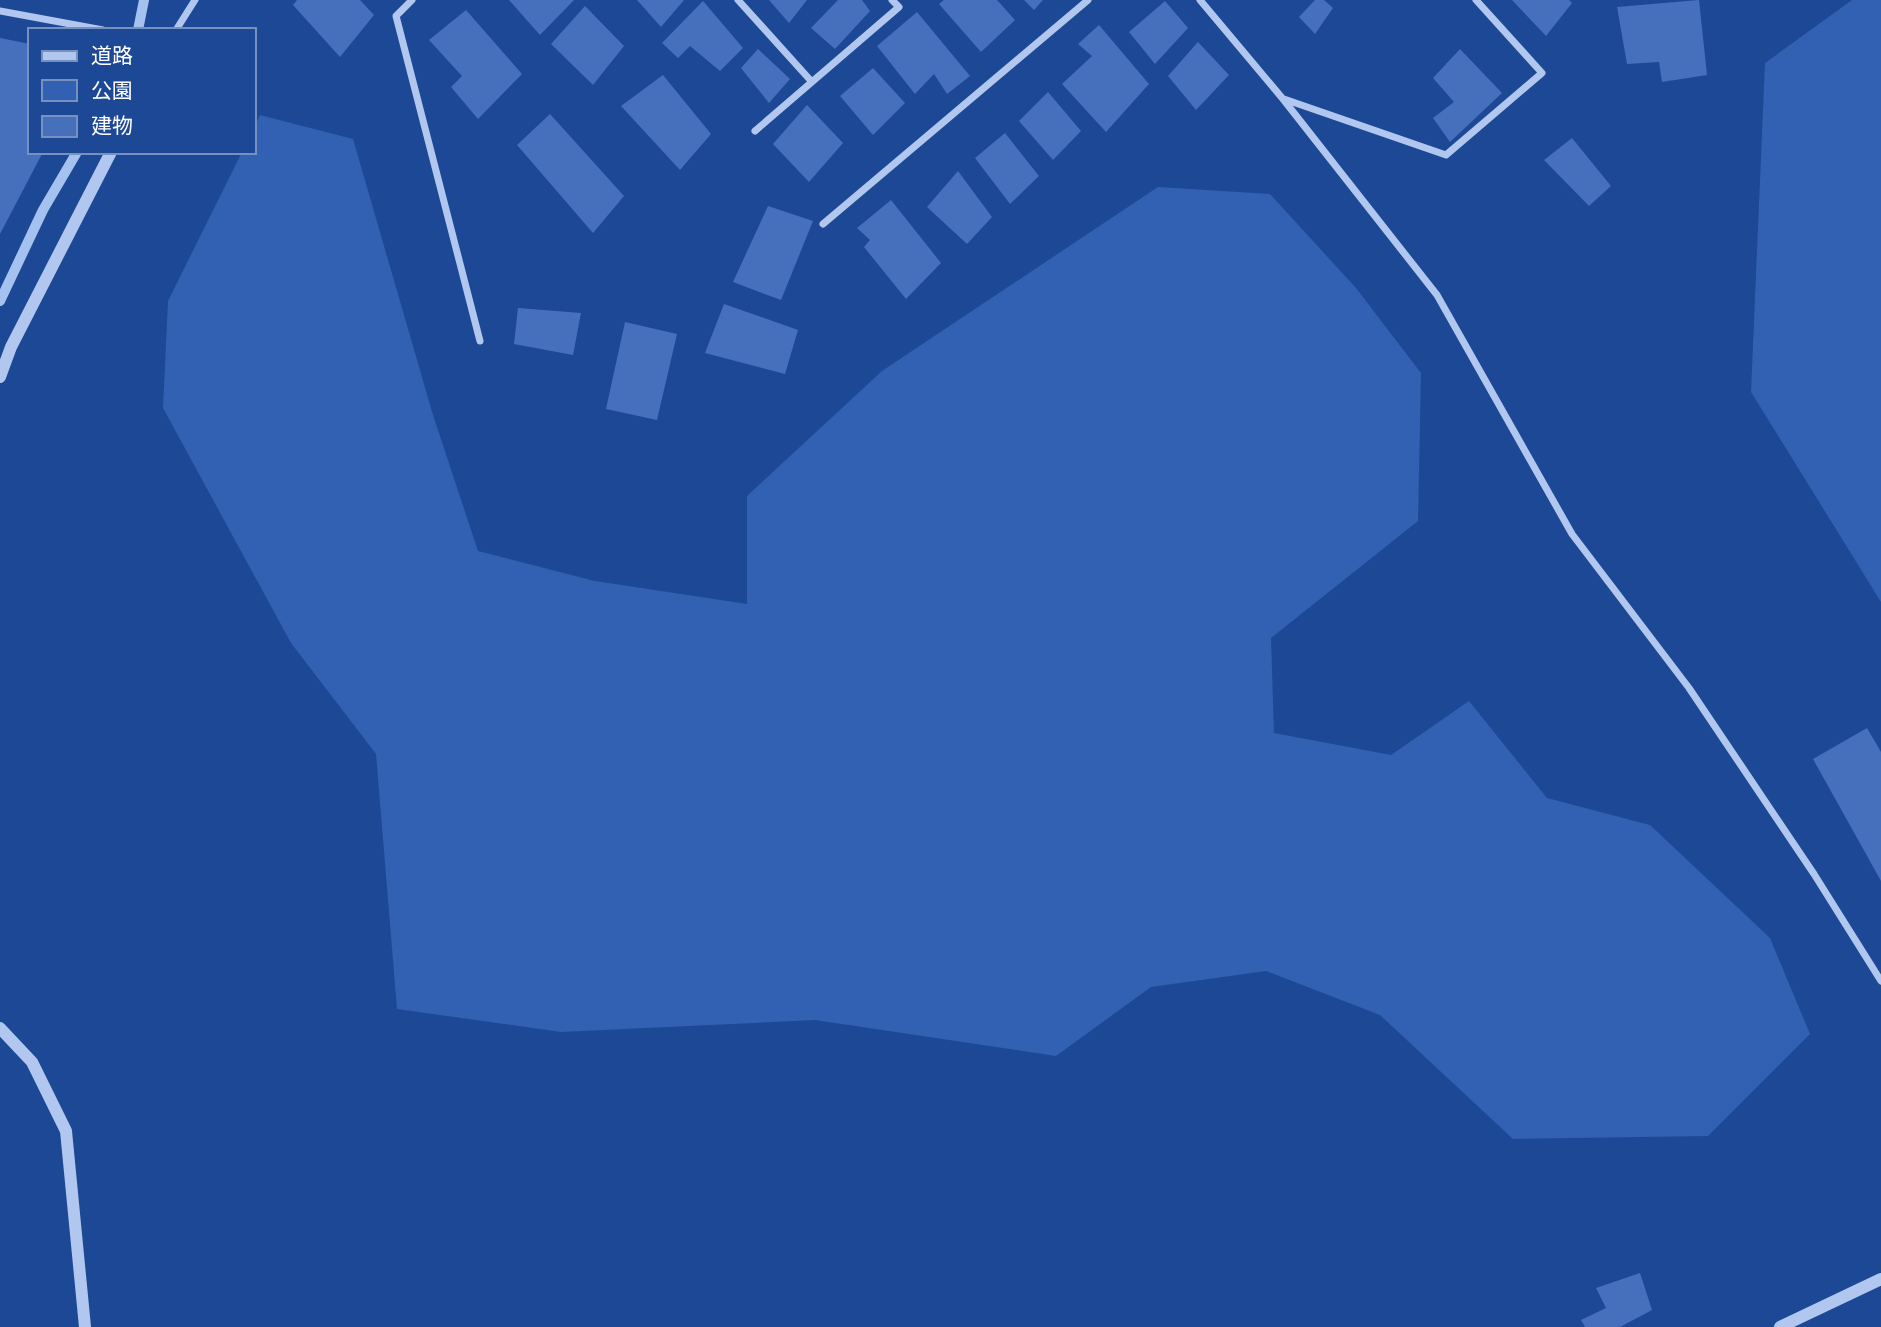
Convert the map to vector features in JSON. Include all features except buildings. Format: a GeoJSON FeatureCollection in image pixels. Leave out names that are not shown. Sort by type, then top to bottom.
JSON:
{"type":"FeatureCollection","features":[{"type":"Feature","properties":{"kind":"street"},"geometry":{"type":"LineString","coordinates":[[177,28],[195,0]]}},
{"type":"Feature","properties":{"kind":"street"},"geometry":{"type":"LineString","coordinates":[[412,0],[396,16],[480,341]]}},
{"type":"Feature","properties":{"kind":"street"},"geometry":{"type":"LineString","coordinates":[[738,0],[812,82]]}},
{"type":"Feature","properties":{"kind":"street"},"geometry":{"type":"LineString","coordinates":[[755,131],[899,7],[892,0]]}},
{"type":"Feature","properties":{"kind":"street"},"geometry":{"type":"LineString","coordinates":[[823,224],[1088,0]]}},
{"type":"Feature","properties":{"kind":"street"},"geometry":{"type":"LineString","coordinates":[[1200,0],[1283,99],[1437,295],[1572,534],[1689,688],[1814,874],[1881,981]]}},
{"type":"Feature","properties":{"kind":"street"},"geometry":{"type":"LineString","coordinates":[[1283,99],[1446,155],[1542,73],[1476,0]]}},
{"type":"Feature","properties":{"kind":"street"},"geometry":{"type":"LineString","coordinates":[[0,11],[92,28]]}},
{"type":"Feature","properties":{"kind":"street"},"geometry":{"type":"LineString","coordinates":[[0,377],[11,347],[110,154]]}},
{"type":"Feature","properties":{"kind":"street"},"geometry":{"type":"LineString","coordinates":[[0,1028],[32,1062],[66,1131],[85,1327]]}},
{"type":"Feature","properties":{"kind":"street"},"geometry":{"type":"LineString","coordinates":[[1780,1327],[1881,1279]]}},
{"type":"Feature","properties":{"kind":"green space"},"geometry":{"type":"Polygon","coordinates":[[[1852,0],[1881,0],[1881,602],[1751,392],[1765,63],[1852,0]]]}},
{"type":"Feature","properties":{"kind":"green space"},"geometry":{"type":"Polygon","coordinates":[[[260,115],[353,139],[433,415],[478,551],[595,581],[747,604],[747,496],[882,371],[1158,187],[1270,194],[1356,288],[1421,373],[1418,521],[1271,638],[1274,733],[1391,755],[1469,701],[1547,798],[1650,825],[1770,938],[1810,1034],[1708,1136],[1513,1139],[1380,1015],[1266,971],[1151,987],[1056,1056],[815,1020],[561,1032],[397,1009],[376,754],[291,643],[163,408],[168,301],[241,154],[256,154],[256,124],[260,115]]]}},
{"type":"Feature","properties":{"kind":"waterway"},"geometry":{"type":"LineString","coordinates":[[138,28],[144,0]]}},
{"type":"Feature","properties":{"kind":"waterway"},"geometry":{"type":"LineString","coordinates":[[0,301],[43,210],[76,154]]}}]}
